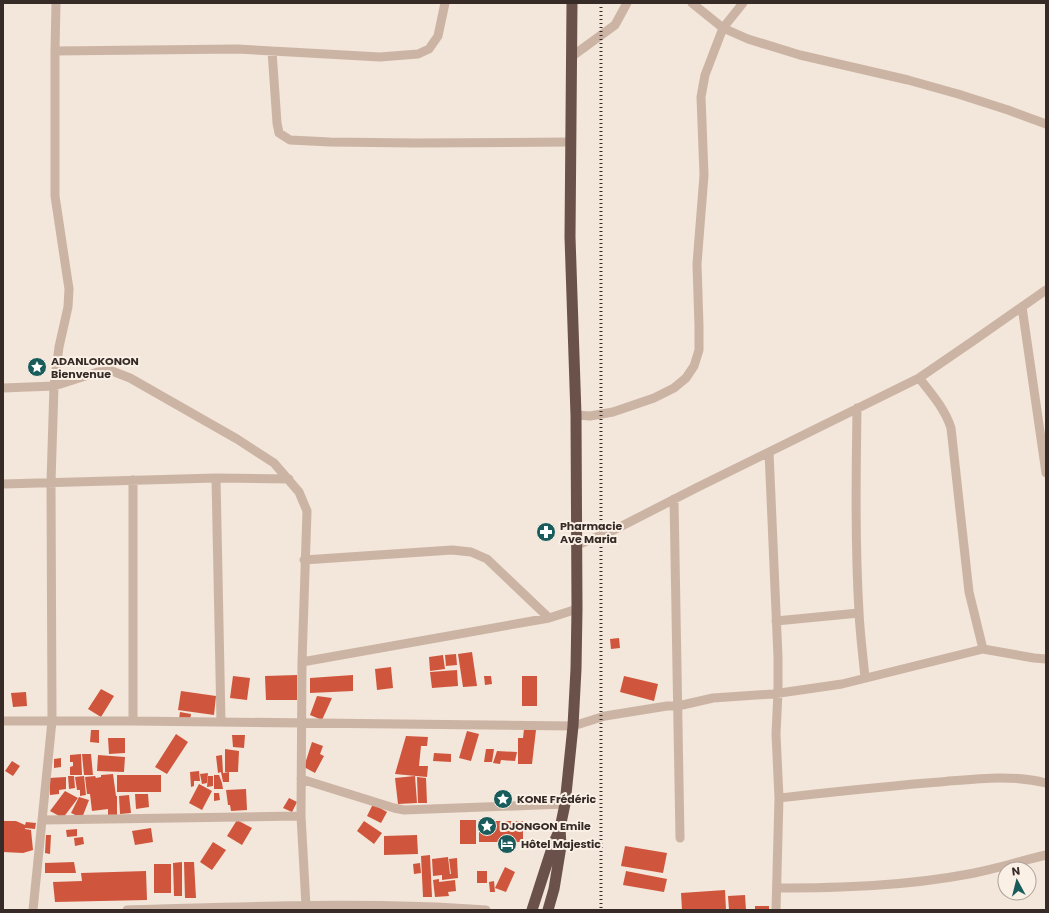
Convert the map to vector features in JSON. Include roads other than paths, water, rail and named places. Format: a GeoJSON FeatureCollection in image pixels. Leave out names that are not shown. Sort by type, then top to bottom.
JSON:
{"type":"FeatureCollection","features":[{"type":"Feature","properties":{"kind":"highway"},"geometry":{"type":"LineString","coordinates":[[532,910],[560,828],[565,804],[573,726],[577,610],[577,545],[576,415],[570,237],[572,3]]}},
{"type":"Feature","properties":{"kind":"highway"},"geometry":{"type":"LineString","coordinates":[[548,910],[554,889],[561,846],[560,828]]}},
{"type":"Feature","properties":{"kind":"street"},"geometry":{"type":"LineString","coordinates":[[33,910],[52,721],[51,482],[54,386],[59,347],[68,307],[69,289],[55,196],[56,3]]}},
{"type":"Feature","properties":{"kind":"street"},"geometry":{"type":"LineString","coordinates":[[55,51],[237,49],[380,57],[418,54],[429,49],[438,36],[445,3]]}},
{"type":"Feature","properties":{"kind":"street"},"geometry":{"type":"LineString","coordinates":[[571,57],[615,25],[627,3]]}},
{"type":"Feature","properties":{"kind":"street"},"geometry":{"type":"LineString","coordinates":[[692,3],[723,28],[748,39],[800,55],[908,80],[951,92],[1046,124]]}},
{"type":"Feature","properties":{"kind":"street"},"geometry":{"type":"LineString","coordinates":[[576,415],[590,416],[613,412],[654,398],[674,388],[686,378],[694,366],[699,350],[697,264],[704,175],[701,97],[705,75],[723,28],[743,3]]}},
{"type":"Feature","properties":{"kind":"street"},"geometry":{"type":"LineString","coordinates":[[272,51],[279,134],[290,140],[415,143],[570,142]]}},
{"type":"Feature","properties":{"kind":"street"},"geometry":{"type":"LineString","coordinates":[[577,545],[614,530],[919,378],[1046,290]]}},
{"type":"Feature","properties":{"kind":"street"},"geometry":{"type":"LineString","coordinates":[[1022,307],[1046,473]]}},
{"type":"Feature","properties":{"kind":"street"},"geometry":{"type":"LineString","coordinates":[[3,388],[54,386],[98,372],[112,371],[130,378],[274,463],[299,492],[307,511],[304,560],[301,724],[301,816],[306,906]]}},
{"type":"Feature","properties":{"kind":"street"},"geometry":{"type":"LineString","coordinates":[[919,378],[941,407],[951,428],[969,592],[983,649]]}},
{"type":"Feature","properties":{"kind":"street"},"geometry":{"type":"LineString","coordinates":[[857,408],[856,543],[859,612],[865,678]]}},
{"type":"Feature","properties":{"kind":"street"},"geometry":{"type":"LineString","coordinates":[[769,452],[778,692],[776,734],[779,798],[776,910]]}},
{"type":"Feature","properties":{"kind":"street"},"geometry":{"type":"LineString","coordinates":[[3,484],[216,478],[289,479]]}},
{"type":"Feature","properties":{"kind":"street"},"geometry":{"type":"LineString","coordinates":[[216,478],[221,722]]}},
{"type":"Feature","properties":{"kind":"street"},"geometry":{"type":"LineString","coordinates":[[133,480],[133,721]]}},
{"type":"Feature","properties":{"kind":"street"},"geometry":{"type":"LineString","coordinates":[[674,499],[680,838]]}},
{"type":"Feature","properties":{"kind":"street"},"geometry":{"type":"LineString","coordinates":[[304,560],[452,550],[470,552],[487,559],[549,618]]}},
{"type":"Feature","properties":{"kind":"street"},"geometry":{"type":"LineString","coordinates":[[302,662],[549,618],[577,610]]}},
{"type":"Feature","properties":{"kind":"street"},"geometry":{"type":"LineString","coordinates":[[776,621],[859,612]]}},
{"type":"Feature","properties":{"kind":"street"},"geometry":{"type":"LineString","coordinates":[[3,721],[573,726],[605,716],[667,706],[678,706],[713,698],[834,685],[983,649],[1046,659]]}},
{"type":"Feature","properties":{"kind":"street"},"geometry":{"type":"LineString","coordinates":[[779,798],[998,777],[1023,778],[1046,783]]}},
{"type":"Feature","properties":{"kind":"street"},"geometry":{"type":"LineString","coordinates":[[301,779],[404,810],[565,804]]}},
{"type":"Feature","properties":{"kind":"street"},"geometry":{"type":"LineString","coordinates":[[43,820],[301,816]]}},
{"type":"Feature","properties":{"kind":"street"},"geometry":{"type":"LineString","coordinates":[[777,888],[854,886],[916,881],[968,874],[1046,855]]}},
{"type":"Feature","properties":{"kind":"street"},"geometry":{"type":"LineString","coordinates":[[127,910],[306,906],[486,910]]}},
{"type":"Feature","properties":{"kind":"railway"},"geometry":{"type":"LineString","coordinates":[[601,3],[601,910]]}},
{"type":"Feature","properties":{"kind":"place","name":"ADANLOKONON Bienvenue"},"geometry":{"type":"Point","coordinates":[37,367]}},
{"type":"Feature","properties":{"kind":"place","name":"Pharmacie Ave Maria"},"geometry":{"type":"Point","coordinates":[546,532]}},
{"type":"Feature","properties":{"kind":"place","name":"KONE Frédéric"},"geometry":{"type":"Point","coordinates":[503,799]}},
{"type":"Feature","properties":{"kind":"place","name":"DJONGON Emile"},"geometry":{"type":"Point","coordinates":[487,826]}},
{"type":"Feature","properties":{"kind":"place","name":"Hôtel Majestic"},"geometry":{"type":"Point","coordinates":[507,844]}}]}
